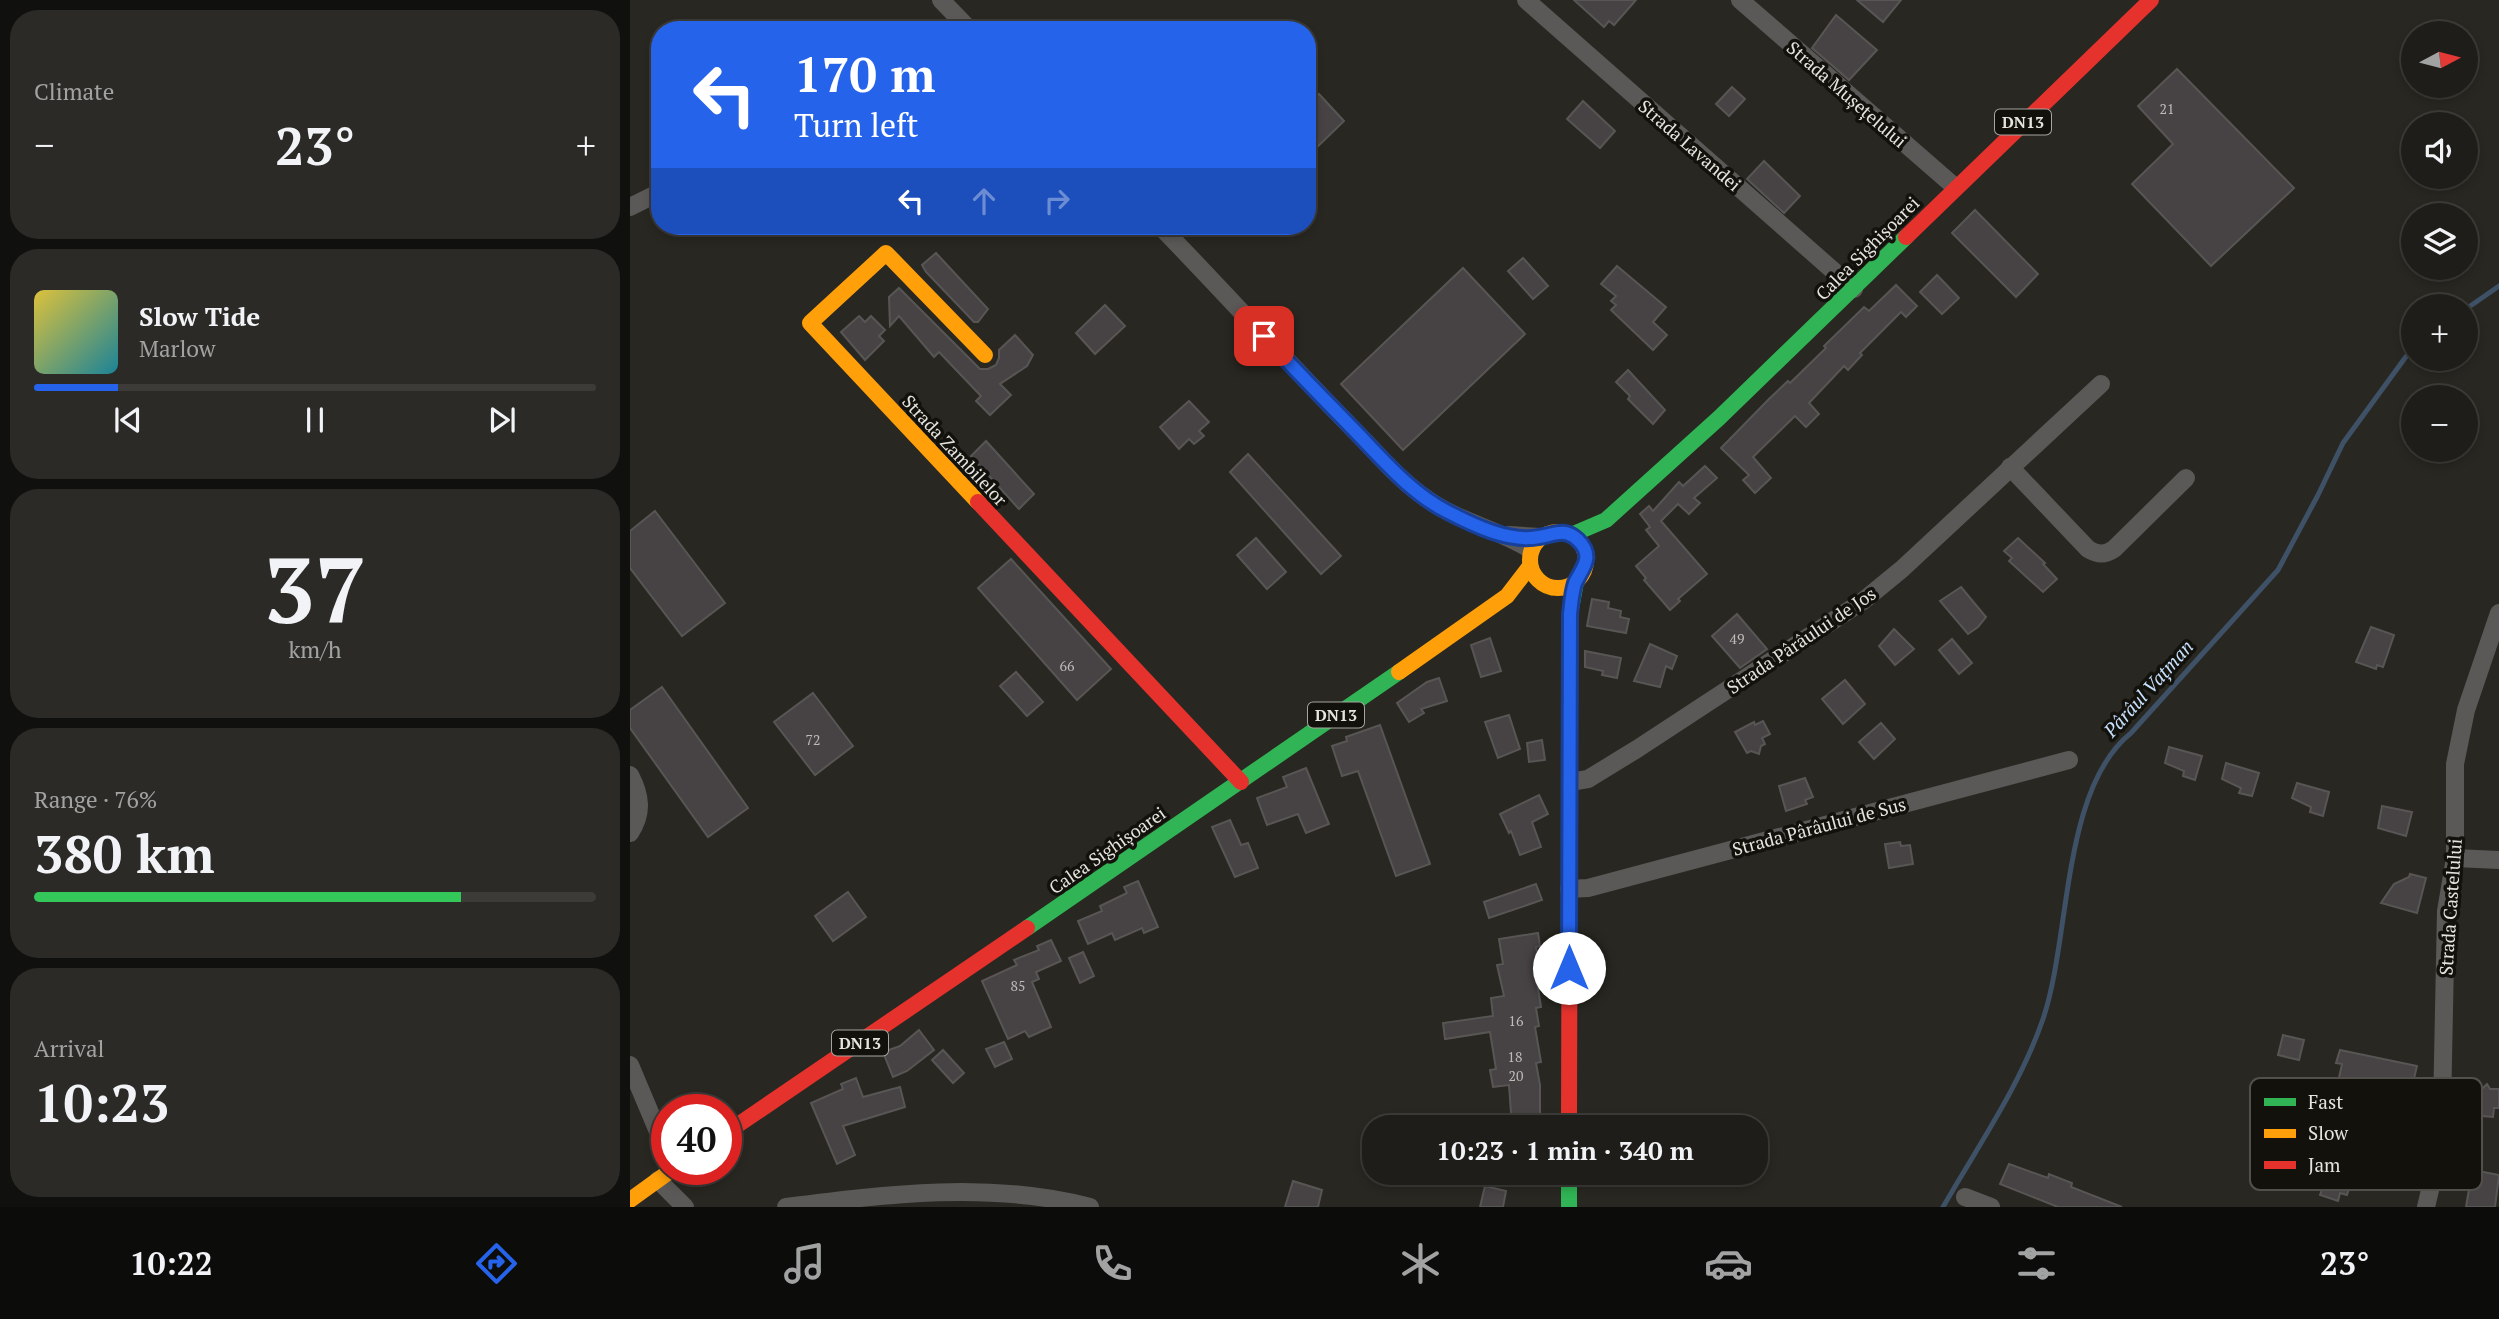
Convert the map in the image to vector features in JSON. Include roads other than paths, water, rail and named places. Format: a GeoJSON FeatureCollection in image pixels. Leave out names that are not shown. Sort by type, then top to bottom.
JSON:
{"type":"FeatureCollection","features":[{"type":"Feature","properties":{"kind":"main road","name":"Calea Sighișoarei"},"geometry":{"type":"LineString","coordinates":[[1585,553],[1606,520],[1729,409],[1955,187],[2151,0]]}},
{"type":"Feature","properties":{"kind":"main road","name":"Strada Zambilelor"},"geometry":{"type":"LineString","coordinates":[[985,355],[886,253],[810,323],[1241,782]]}},
{"type":"Feature","properties":{"kind":"main road","name":"Calea Sighișoarei"},"geometry":{"type":"LineString","coordinates":[[1571,535],[1606,520]]}},
{"type":"Feature","properties":{"kind":"main road","name":"DN13"},"geometry":{"type":"LineString","coordinates":[[1534,551],[1555,531],[1571,535]]}},
{"type":"Feature","properties":{"kind":"main road"},"geometry":{"type":"LineString","coordinates":[[1571,535],[1580,542],[1585,553]]}},
{"type":"Feature","properties":{"kind":"main road","name":"Calea Sighișoarei"},"geometry":{"type":"LineString","coordinates":[[1507,596],[1534,551]]}},
{"type":"Feature","properties":{"kind":"main road"},"geometry":{"type":"LineString","coordinates":[[1534,551],[1535,576],[1550,586],[1570,614]]}},
{"type":"Feature","properties":{"kind":"main road","name":"DN13"},"geometry":{"type":"LineString","coordinates":[[1550,586],[1576,582],[1583,574],[1585,553]]}},
{"type":"Feature","properties":{"kind":"main road"},"geometry":{"type":"LineString","coordinates":[[1569,1115],[1570,614],[1576,582]]}},
{"type":"Feature","properties":{"kind":"main road","name":"Calea Sighișoarei"},"geometry":{"type":"LineString","coordinates":[[742,1122],[1241,782],[1507,596],[1550,586]]}},
{"type":"Feature","properties":{"kind":"main road"},"geometry":{"type":"LineString","coordinates":[[630,1200],[651,1185]]}},
{"type":"Feature","properties":{"kind":"main road"},"geometry":{"type":"LineString","coordinates":[[1569,1185],[1569,1207]]}},
{"type":"Feature","properties":{"kind":"street"},"geometry":{"type":"LineString","coordinates":[[941,0],[961,21]]}},
{"type":"Feature","properties":{"kind":"street","name":"Strada Lavandei"},"geometry":{"type":"LineString","coordinates":[[1526,0],[1854,289]]}},
{"type":"Feature","properties":{"kind":"street","name":"Strada Mușețelului"},"geometry":{"type":"LineString","coordinates":[[1740,0],[1955,187]]}},
{"type":"Feature","properties":{"kind":"street"},"geometry":{"type":"LineString","coordinates":[[630,207],[651,196]]}},
{"type":"Feature","properties":{"kind":"street"},"geometry":{"type":"LineString","coordinates":[[1168,235],[1315,391],[1405,481],[1447,512],[1507,535],[1534,551]]}},
{"type":"Feature","properties":{"kind":"street","name":"Strada Pârâului de Jos"},"geometry":{"type":"LineString","coordinates":[[1570,782],[1588,779],[1863,601],[1902,569],[2101,384]]}},
{"type":"Feature","properties":{"kind":"street"},"geometry":{"type":"LineString","coordinates":[[2010,467],[2088,549],[2097,554],[2107,554],[2114,549],[2186,478]]}},
{"type":"Feature","properties":{"kind":"street","name":"Strada Castelului"},"geometry":{"type":"LineString","coordinates":[[2443,1078],[2446,911],[2455,858],[2455,764],[2466,710],[2499,613]]}},
{"type":"Feature","properties":{"kind":"street","name":"Strada Pârâului de Sus"},"geometry":{"type":"LineString","coordinates":[[1569,889],[1588,888],[2068,760]]}},
{"type":"Feature","properties":{"kind":"street"},"geometry":{"type":"LineString","coordinates":[[630,775],[639,795],[640,816],[630,833]]}},
{"type":"Feature","properties":{"kind":"street"},"geometry":{"type":"LineString","coordinates":[[2455,858],[2499,860]]}},
{"type":"Feature","properties":{"kind":"street"},"geometry":{"type":"LineString","coordinates":[[630,1065],[651,1115]]}},
{"type":"Feature","properties":{"kind":"street"},"geometry":{"type":"LineString","coordinates":[[663,1185],[685,1207]]}},
{"type":"Feature","properties":{"kind":"street"},"geometry":{"type":"LineString","coordinates":[[786,1207],[858,1198],[980,1191],[1060,1199],[1090,1207]]}},
{"type":"Feature","properties":{"kind":"street"},"geometry":{"type":"LineString","coordinates":[[1965,1197],[1991,1207]]}},
{"type":"Feature","properties":{"kind":"waterway","name":"Pârâul Vațman"},"geometry":{"type":"LineString","coordinates":[[2478,301],[2499,286]]}},
{"type":"Feature","properties":{"kind":"waterway","name":"Pârâul Vațman"},"geometry":{"type":"LineString","coordinates":[[1943,1207],[2010,1092],[2034,1044],[2052,985],[2080,826],[2092,790],[2108,758],[2278,570],[2343,443],[2401,363]]}}]}
